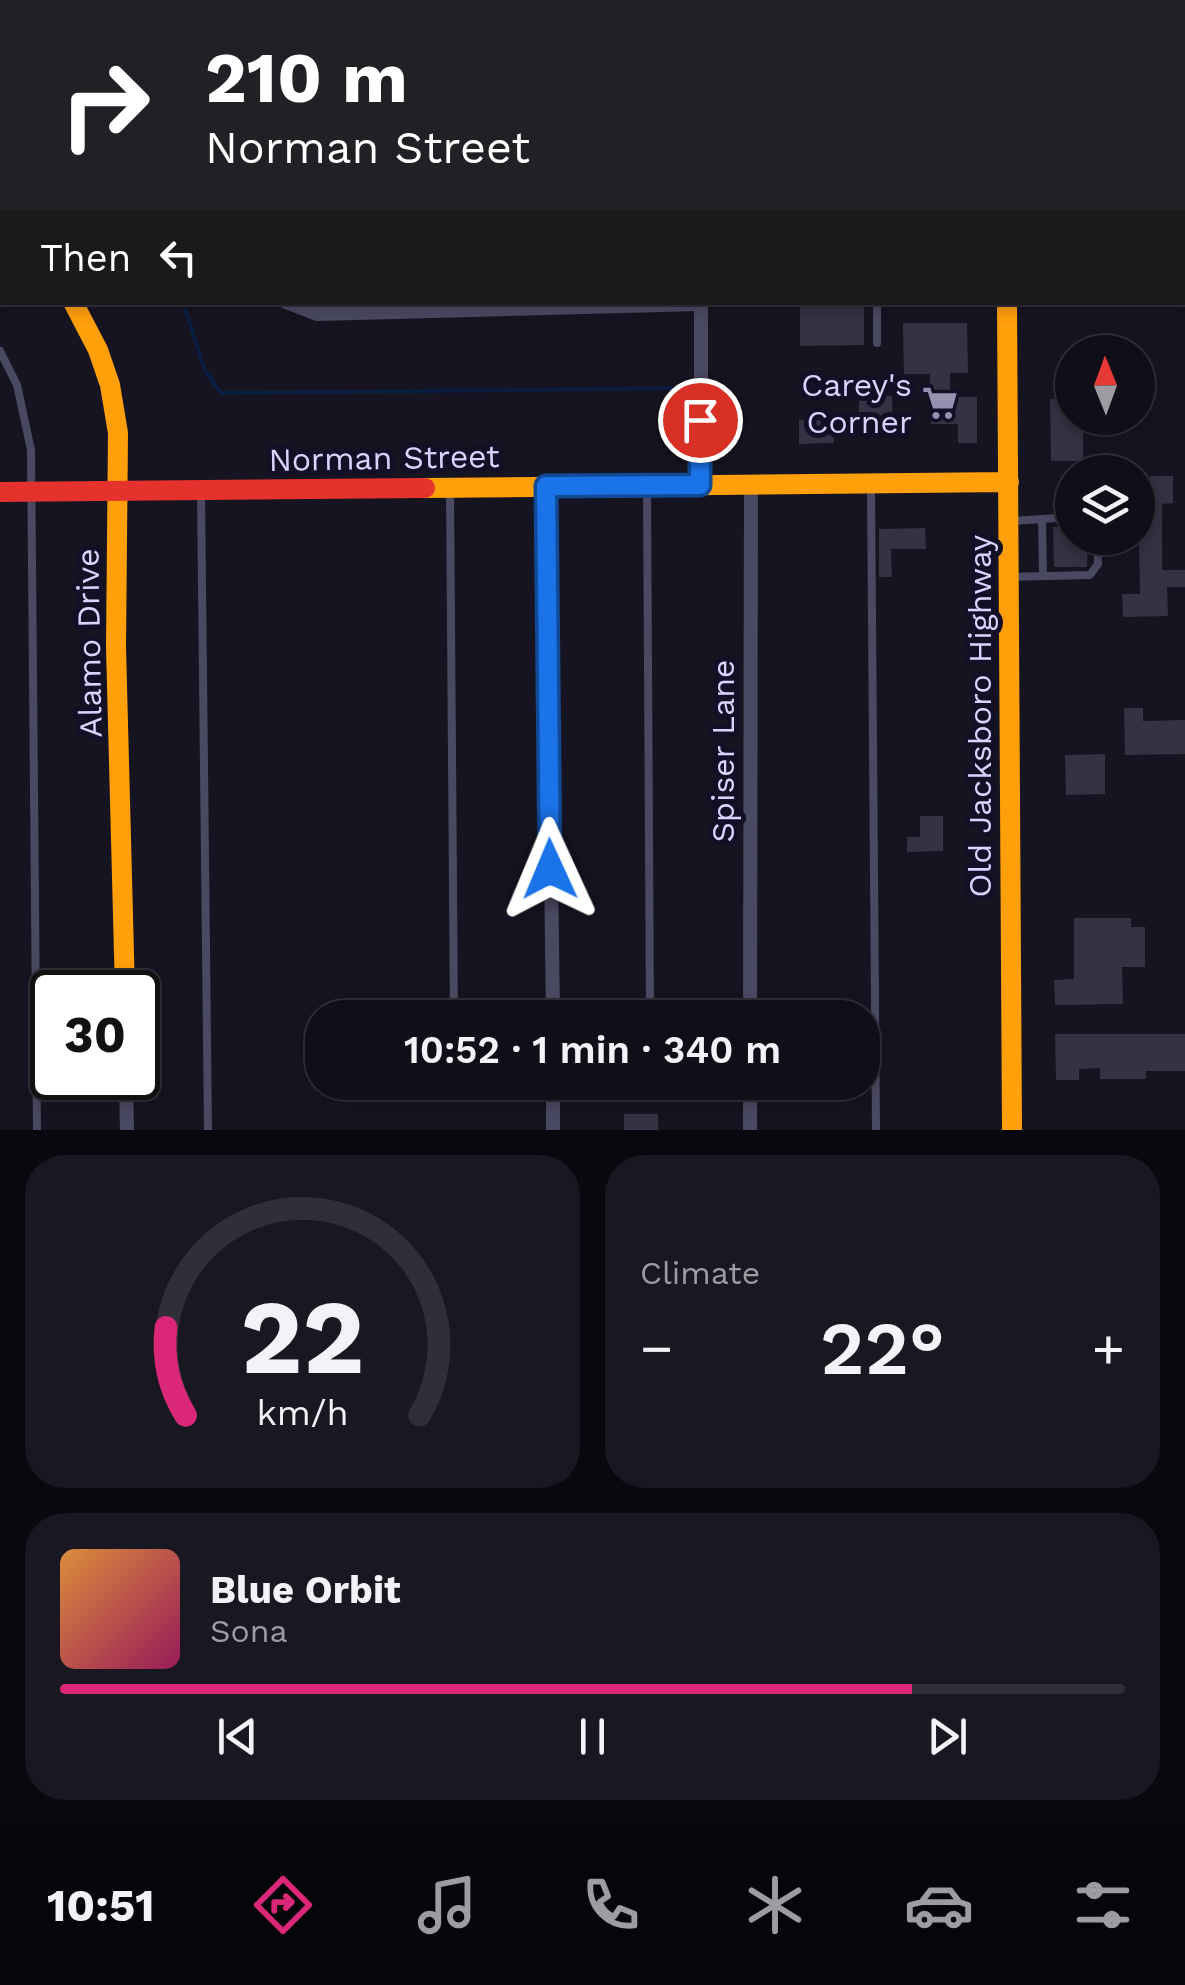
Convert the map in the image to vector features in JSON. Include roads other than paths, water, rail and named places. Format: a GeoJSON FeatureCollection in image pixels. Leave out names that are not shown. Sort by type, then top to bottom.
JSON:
{"type":"FeatureCollection","features":[{"type":"Feature","properties":{"kind":"street","name":"Alamo Drive"},"geometry":{"type":"LineString","coordinates":[[75,305],[98,350],[110,385],[118,433],[117,664],[124,970]]}},
{"type":"Feature","properties":{"kind":"street"},"geometry":{"type":"LineString","coordinates":[[294,305],[317,314],[631,305]]}},
{"type":"Feature","properties":{"kind":"street"},"geometry":{"type":"LineString","coordinates":[[700,485],[701,305]]}},
{"type":"Feature","properties":{"kind":"street","name":"Old Jacksboro Highway"},"geometry":{"type":"LineString","coordinates":[[1007,305],[1012,1130]]}},
{"type":"Feature","properties":{"kind":"street","name":"Norman Street"},"geometry":{"type":"LineString","coordinates":[[0,492],[1008,482]]}},
{"type":"Feature","properties":{"kind":"street","name":"Spiser Lane"},"geometry":{"type":"LineString","coordinates":[[750,1000],[751,484]]}},
{"type":"Feature","properties":{"kind":"street"},"geometry":{"type":"LineString","coordinates":[[546,486],[553,1000]]}},
{"type":"Feature","properties":{"kind":"street"},"geometry":{"type":"LineString","coordinates":[[126,1100],[127,1130]]}},
{"type":"Feature","properties":{"kind":"street"},"geometry":{"type":"LineString","coordinates":[[552,1130],[553,1100]]}},
{"type":"Feature","properties":{"kind":"street"},"geometry":{"type":"LineString","coordinates":[[750,1100],[750,1130]]}},
{"type":"Feature","properties":{"kind":"lane"},"geometry":{"type":"LineString","coordinates":[[877,305],[877,342]]}},
{"type":"Feature","properties":{"kind":"lane"},"geometry":{"type":"LineString","coordinates":[[0,351],[17,385],[26,421],[32,491],[37,1130]]}},
{"type":"Feature","properties":{"kind":"lane"},"geometry":{"type":"LineString","coordinates":[[871,483],[876,1130]]}},
{"type":"Feature","properties":{"kind":"lane"},"geometry":{"type":"LineString","coordinates":[[647,485],[650,1000]]}},
{"type":"Feature","properties":{"kind":"lane"},"geometry":{"type":"LineString","coordinates":[[450,487],[454,1000]]}},
{"type":"Feature","properties":{"kind":"lane"},"geometry":{"type":"LineString","coordinates":[[201,490],[208,1130]]}},
{"type":"Feature","properties":{"kind":"lane"},"geometry":{"type":"LineString","coordinates":[[1009,521],[1055,518]]}},
{"type":"Feature","properties":{"kind":"lane"},"geometry":{"type":"LineString","coordinates":[[1042,519],[1043,576]]}},
{"type":"Feature","properties":{"kind":"lane"},"geometry":{"type":"LineString","coordinates":[[1009,577],[1090,575],[1098,564],[1098,555]]}},
{"type":"Feature","properties":{"kind":"waterway"},"geometry":{"type":"LineString","coordinates":[[184,305],[205,371],[221,393],[696,388]]}},
{"type":"Feature","properties":{"kind":"place","name":"Carey's Corner"},"geometry":{"type":"Point","coordinates":[940,403]}}]}
